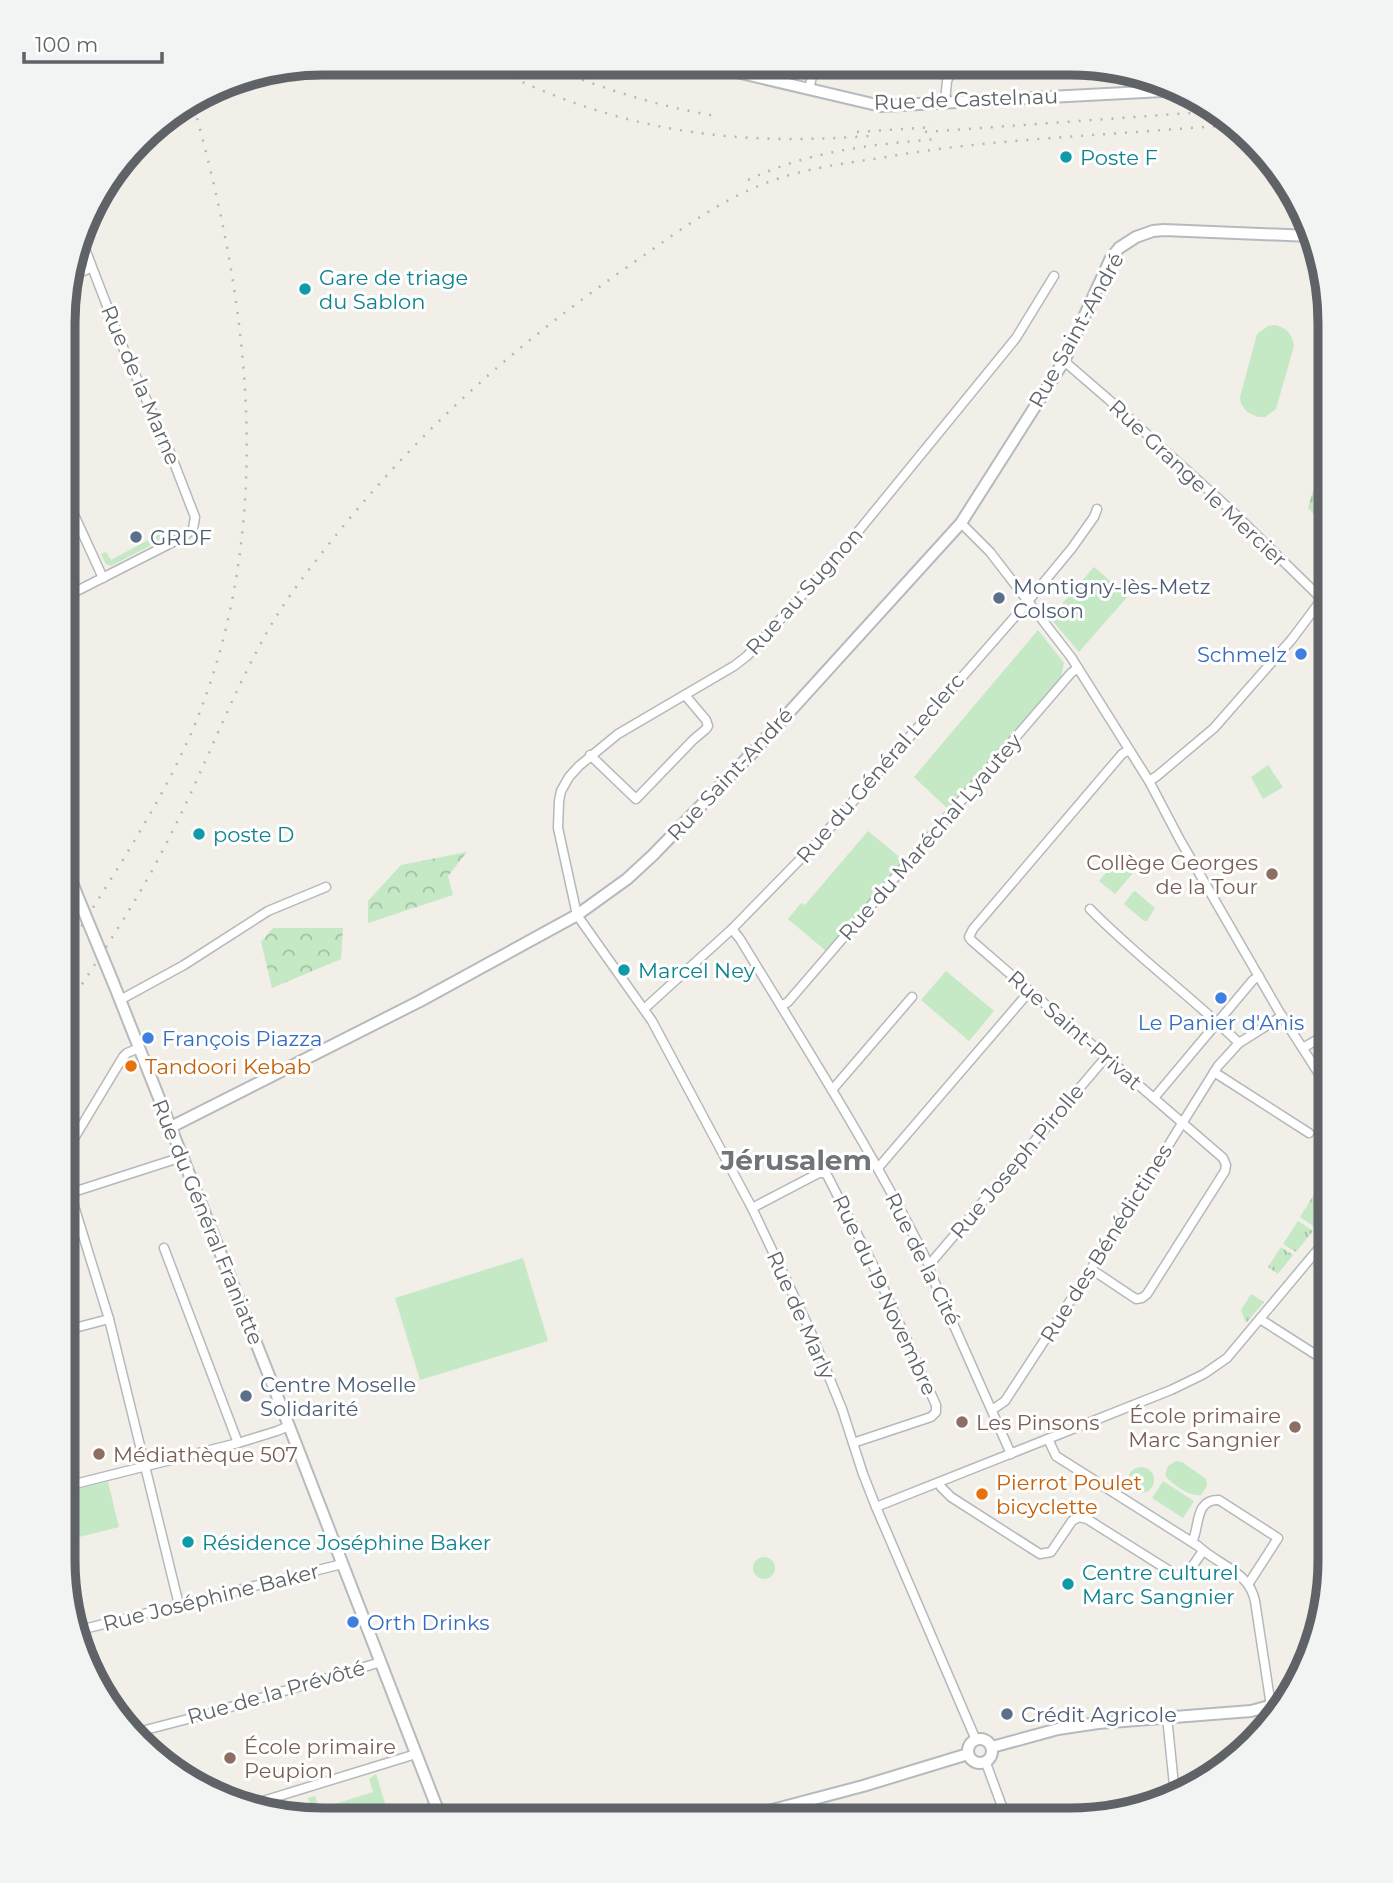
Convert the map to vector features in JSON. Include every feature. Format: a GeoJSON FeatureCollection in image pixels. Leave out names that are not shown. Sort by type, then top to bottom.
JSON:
{"type":"FeatureCollection","features":[{"type":"Feature","properties":{"kind":"street","name":"Rue de Castelnau"},"geometry":{"type":"LineString","coordinates":[[751,75],[881,106],[1158,92]]}},
{"type":"Feature","properties":{"kind":"street"},"geometry":{"type":"LineString","coordinates":[[809,89],[812,75]]}},
{"type":"Feature","properties":{"kind":"street"},"geometry":{"type":"LineString","coordinates":[[945,102],[950,75]]}},
{"type":"Feature","properties":{"kind":"street","name":"Rue Saint-André"},"geometry":{"type":"LineString","coordinates":[[171,1127],[420,1001],[577,915],[628,879],[754,751],[961,523],[1064,361],[1107,265],[1125,243],[1144,234],[1164,230],[1302,236]]}},
{"type":"Feature","properties":{"kind":"street","name":"Rue de la Marne"},"geometry":{"type":"LineString","coordinates":[[86,252],[136,381],[169,450],[195,517],[193,529],[183,537],[103,578]]}},
{"type":"Feature","properties":{"kind":"street"},"geometry":{"type":"LineString","coordinates":[[81,272],[91,268]]}},
{"type":"Feature","properties":{"kind":"street","name":"Rue au Sugnon"},"geometry":{"type":"LineString","coordinates":[[577,915],[557,815],[561,791],[569,777],[590,755],[618,734],[741,662],[843,550],[1017,338],[1054,276]]}},
{"type":"Feature","properties":{"kind":"street","name":"Rue Grange le Mercier"},"geometry":{"type":"LineString","coordinates":[[1064,361],[1234,513],[1318,595]]}},
{"type":"Feature","properties":{"kind":"street","name":"Rue du Général Leclerc"},"geometry":{"type":"LineString","coordinates":[[644,1009],[732,929],[829,829],[1028,601],[1072,548],[1097,509]]}},
{"type":"Feature","properties":{"kind":"street"},"geometry":{"type":"LineString","coordinates":[[75,517],[103,578],[75,592]]}},
{"type":"Feature","properties":{"kind":"street"},"geometry":{"type":"LineString","coordinates":[[961,523],[990,552],[1072,657],[1149,781],[1282,1016],[1318,1072]]}},
{"type":"Feature","properties":{"kind":"street"},"geometry":{"type":"LineString","coordinates":[[1149,781],[1214,728],[1292,639],[1318,604]]}},
{"type":"Feature","properties":{"kind":"street","name":"Rue du Maréchal Lyautey"},"geometry":{"type":"LineString","coordinates":[[781,1006],[788,1002],[1078,668]]}},
{"type":"Feature","properties":{"kind":"street"},"geometry":{"type":"LineString","coordinates":[[590,755],[636,799],[708,726],[685,695]]}},
{"type":"Feature","properties":{"kind":"street","name":"Rue Saint-Privat"},"geometry":{"type":"LineString","coordinates":[[1091,1269],[1136,1299],[1142,1298],[1225,1171],[1226,1165],[1223,1158],[1029,992],[969,937],[1122,754],[1129,750]]}},
{"type":"Feature","properties":{"kind":"street"},"geometry":{"type":"LineString","coordinates":[[120,1000],[184,965],[268,911],[326,887]]}},
{"type":"Feature","properties":{"kind":"street","name":"Rue du Général Franiatte"},"geometry":{"type":"LineString","coordinates":[[75,888],[437,1808]]}},
{"type":"Feature","properties":{"kind":"street"},"geometry":{"type":"LineString","coordinates":[[1090,909],[1113,933],[1239,1043]]}},
{"type":"Feature","properties":{"kind":"street","name":"Rue de Marly"},"geometry":{"type":"LineString","coordinates":[[577,915],[644,1009],[752,1208],[810,1330],[842,1409],[876,1507],[976,1740]]}},
{"type":"Feature","properties":{"kind":"street","name":"Rue de la Cité"},"geometry":{"type":"LineString","coordinates":[[732,929],[832,1090],[898,1204],[929,1265],[1011,1454]]}},
{"type":"Feature","properties":{"kind":"street"},"geometry":{"type":"LineString","coordinates":[[1154,1098],[1259,976]]}},
{"type":"Feature","properties":{"kind":"street"},"geometry":{"type":"LineString","coordinates":[[878,1168],[1029,992]]}},
{"type":"Feature","properties":{"kind":"street"},"geometry":{"type":"LineString","coordinates":[[832,1090],[912,997]]}},
{"type":"Feature","properties":{"kind":"street","name":"Rue des Bénédictines"},"geometry":{"type":"LineString","coordinates":[[992,1409],[1005,1401],[1214,1072],[1239,1043],[1282,1016]]}},
{"type":"Feature","properties":{"kind":"street"},"geometry":{"type":"LineString","coordinates":[[1303,1048],[1318,1039]]}},
{"type":"Feature","properties":{"kind":"street"},"geometry":{"type":"LineString","coordinates":[[75,1137],[123,1057],[139,1048]]}},
{"type":"Feature","properties":{"kind":"street","name":"Rue Joseph Pirolle"},"geometry":{"type":"LineString","coordinates":[[929,1265],[1106,1057]]}},
{"type":"Feature","properties":{"kind":"street"},"geometry":{"type":"LineString","coordinates":[[1214,1072],[1309,1133]]}},
{"type":"Feature","properties":{"kind":"street"},"geometry":{"type":"LineString","coordinates":[[75,1191],[182,1157]]}},
{"type":"Feature","properties":{"kind":"street","name":"Rue du 19 Novembre"},"geometry":{"type":"LineString","coordinates":[[752,1208],[819,1173],[827,1175],[873,1265],[936,1405],[936,1412],[932,1417],[853,1443]]}},
{"type":"Feature","properties":{"kind":"street"},"geometry":{"type":"LineString","coordinates":[[75,1218],[109,1318],[179,1605]]}},
{"type":"Feature","properties":{"kind":"street"},"geometry":{"type":"LineString","coordinates":[[164,1248],[238,1443]]}},
{"type":"Feature","properties":{"kind":"street"},"geometry":{"type":"LineString","coordinates":[[876,1507],[1171,1390],[1204,1374],[1227,1358],[1318,1249]]}},
{"type":"Feature","properties":{"kind":"street"},"geometry":{"type":"LineString","coordinates":[[75,1328],[109,1318]]}},
{"type":"Feature","properties":{"kind":"street"},"geometry":{"type":"LineString","coordinates":[[1260,1319],[1318,1356]]}},
{"type":"Feature","properties":{"kind":"street"},"geometry":{"type":"LineString","coordinates":[[75,1484],[238,1443],[289,1426]]}},
{"type":"Feature","properties":{"kind":"street"},"geometry":{"type":"LineString","coordinates":[[1048,1439],[1056,1456],[1192,1542],[1249,1583],[1255,1601],[1271,1704]]}},
{"type":"Feature","properties":{"kind":"street"},"geometry":{"type":"LineString","coordinates":[[939,1483],[951,1497],[1040,1554],[1051,1552],[1072,1521],[1079,1517],[1087,1519],[1182,1577],[1203,1551]]}},
{"type":"Feature","properties":{"kind":"street"},"geometry":{"type":"LineString","coordinates":[[1192,1542],[1196,1535],[1197,1519],[1205,1505],[1212,1500],[1219,1500],[1278,1538],[1249,1583]]}},
{"type":"Feature","properties":{"kind":"street","name":"Rue Joséphine Baker"},"geometry":{"type":"LineString","coordinates":[[85,1629],[342,1564]]}},
{"type":"Feature","properties":{"kind":"street","name":"Rue de la Prévôté"},"geometry":{"type":"LineString","coordinates":[[144,1730],[381,1662]]}},
{"type":"Feature","properties":{"kind":"street"},"geometry":{"type":"LineString","coordinates":[[992,1747],[1085,1725],[1251,1711],[1269,1706]]}},
{"type":"Feature","properties":{"kind":"street"},"geometry":{"type":"LineString","coordinates":[[1167,1717],[1174,1784]]}},
{"type":"Feature","properties":{"kind":"street"},"geometry":{"type":"LineString","coordinates":[[968,1755],[969,1746],[976,1740],[985,1740],[992,1747],[992,1756],[986,1763]]}},
{"type":"Feature","properties":{"kind":"street"},"geometry":{"type":"LineString","coordinates":[[265,1800],[416,1754]]}},
{"type":"Feature","properties":{"kind":"street"},"geometry":{"type":"LineString","coordinates":[[968,1755],[975,1762],[986,1763]]}},
{"type":"Feature","properties":{"kind":"street"},"geometry":{"type":"LineString","coordinates":[[780,1808],[968,1755]]}},
{"type":"Feature","properties":{"kind":"street"},"geometry":{"type":"LineString","coordinates":[[986,1763],[1003,1808]]}},
{"type":"Feature","properties":{"kind":"green space"},"geometry":{"type":"Polygon","coordinates":[[[637,76],[660,76],[659,79],[637,76]]]}},
{"type":"Feature","properties":{"kind":"green space"},"geometry":{"type":"Polygon","coordinates":[[[1275,325],[1288,332],[1294,346],[1276,409],[1265,417],[1258,417],[1247,412],[1240,397],[1257,334],[1268,326],[1275,325]]]}},
{"type":"Feature","properties":{"kind":"green space"},"geometry":{"type":"Polygon","coordinates":[[[1318,475],[1318,518],[1308,508],[1318,475]]]}},
{"type":"Feature","properties":{"kind":"green space"},"geometry":{"type":"Polygon","coordinates":[[[163,532],[161,540],[111,566],[106,564],[101,554],[106,552],[111,560],[163,532]]]}},
{"type":"Feature","properties":{"kind":"green space"},"geometry":{"type":"Polygon","coordinates":[[[1094,567],[1128,596],[1079,652],[1050,618],[1094,567]]]}},
{"type":"Feature","properties":{"kind":"green space"},"geometry":{"type":"Polygon","coordinates":[[[1038,630],[1064,663],[1061,677],[948,809],[914,777],[1038,630]]]}},
{"type":"Feature","properties":{"kind":"green space"},"geometry":{"type":"Polygon","coordinates":[[[1268,765],[1283,787],[1263,799],[1251,777],[1268,765]]]}},
{"type":"Feature","properties":{"kind":"green space"},"geometry":{"type":"Polygon","coordinates":[[[868,831],[903,860],[826,951],[788,919],[801,903],[805,905],[868,831]]]}},
{"type":"Feature","properties":{"kind":"green space"},"geometry":{"type":"Polygon","coordinates":[[[467,852],[448,876],[453,895],[368,923],[368,901],[401,865],[467,852]]]}},
{"type":"Feature","properties":{"kind":"green space"},"geometry":{"type":"Polygon","coordinates":[[[1121,855],[1137,868],[1115,894],[1099,881],[1121,855]]]}},
{"type":"Feature","properties":{"kind":"green space"},"geometry":{"type":"Polygon","coordinates":[[[1135,891],[1155,908],[1147,921],[1124,904],[1135,891]]]}},
{"type":"Feature","properties":{"kind":"green space"},"geometry":{"type":"Polygon","coordinates":[[[273,928],[343,928],[341,959],[272,988],[261,942],[273,928]]]}},
{"type":"Feature","properties":{"kind":"green space"},"geometry":{"type":"Polygon","coordinates":[[[946,971],[994,1011],[969,1041],[921,1000],[946,971]]]}},
{"type":"Feature","properties":{"kind":"green space"},"geometry":{"type":"Polygon","coordinates":[[[1313,1196],[1318,1199],[1316,1228],[1300,1217],[1313,1196]]]}},
{"type":"Feature","properties":{"kind":"green space"},"geometry":{"type":"Polygon","coordinates":[[[1298,1221],[1313,1231],[1296,1252],[1283,1244],[1298,1221]]]}},
{"type":"Feature","properties":{"kind":"green space"},"geometry":{"type":"Polygon","coordinates":[[[1281,1247],[1293,1255],[1278,1274],[1268,1267],[1281,1247]]]}},
{"type":"Feature","properties":{"kind":"green space"},"geometry":{"type":"Polygon","coordinates":[[[523,1258],[548,1341],[420,1380],[395,1298],[523,1258]]]}},
{"type":"Feature","properties":{"kind":"green space"},"geometry":{"type":"Polygon","coordinates":[[[1251,1294],[1264,1302],[1247,1322],[1241,1310],[1251,1294]]]}},
{"type":"Feature","properties":{"kind":"green space"},"geometry":{"type":"Polygon","coordinates":[[[1176,1461],[1182,1462],[1206,1479],[1207,1486],[1201,1495],[1183,1490],[1165,1475],[1168,1466],[1176,1461]]]}},
{"type":"Feature","properties":{"kind":"green space"},"geometry":{"type":"Polygon","coordinates":[[[1141,1467],[1150,1471],[1154,1480],[1150,1489],[1141,1493],[1132,1489],[1128,1480],[1132,1471],[1141,1467]]]}},
{"type":"Feature","properties":{"kind":"green space"},"geometry":{"type":"Polygon","coordinates":[[[1163,1481],[1194,1501],[1183,1518],[1152,1498],[1163,1481]]]}},
{"type":"Feature","properties":{"kind":"green space"},"geometry":{"type":"Polygon","coordinates":[[[108,1482],[119,1527],[75,1538],[75,1489],[108,1482]]]}},
{"type":"Feature","properties":{"kind":"green space"},"geometry":{"type":"Polygon","coordinates":[[[764,1557],[772,1560],[775,1568],[772,1576],[764,1579],[756,1576],[753,1568],[756,1560],[764,1557]]]}},
{"type":"Feature","properties":{"kind":"green space"},"geometry":{"type":"Polygon","coordinates":[[[376,1774],[386,1808],[322,1808],[373,1792],[369,1779],[376,1774]]]}},
{"type":"Feature","properties":{"kind":"green space"},"geometry":{"type":"Polygon","coordinates":[[[315,1796],[319,1808],[311,1807],[308,1798],[315,1796]]]}},
{"type":"Feature","properties":{"kind":"railway"},"geometry":{"type":"LineString","coordinates":[[509,76],[577,104],[670,128],[766,139],[869,136]]}},
{"type":"Feature","properties":{"kind":"railway"},"geometry":{"type":"LineString","coordinates":[[572,76],[627,95],[716,116]]}},
{"type":"Feature","properties":{"kind":"railway"},"geometry":{"type":"LineString","coordinates":[[75,937],[149,816],[193,729],[219,653],[237,575],[245,497],[246,418],[241,338],[229,259],[195,111]]}},
{"type":"Feature","properties":{"kind":"railway"},"geometry":{"type":"LineString","coordinates":[[925,132],[1199,112]]}},
{"type":"Feature","properties":{"kind":"railway"},"geometry":{"type":"LineString","coordinates":[[75,995],[155,864],[245,674],[290,595],[345,524],[411,450],[480,383],[592,292],[702,216],[757,186],[790,175],[844,163],[963,146],[1220,126]]}},
{"type":"Feature","properties":{"kind":"railway"},"geometry":{"type":"LineString","coordinates":[[857,132],[934,127]]}},
{"type":"Feature","properties":{"kind":"railway"},"geometry":{"type":"LineString","coordinates":[[748,180],[794,162],[818,156],[890,143],[939,139]]}},
{"type":"Feature","properties":{"kind":"place","name":"Poste F"},"geometry":{"type":"Point","coordinates":[1066,157]}},
{"type":"Feature","properties":{"kind":"place","name":"Gare de triage du Sablon"},"geometry":{"type":"Point","coordinates":[305,289]}},
{"type":"Feature","properties":{"kind":"place","name":"GRDF"},"geometry":{"type":"Point","coordinates":[136,537]}},
{"type":"Feature","properties":{"kind":"place","name":"Montigny-lès-Metz Colson"},"geometry":{"type":"Point","coordinates":[999,598]}},
{"type":"Feature","properties":{"kind":"place","name":"Schmelz"},"geometry":{"type":"Point","coordinates":[1301,654]}},
{"type":"Feature","properties":{"kind":"place","name":"poste D"},"geometry":{"type":"Point","coordinates":[199,834]}},
{"type":"Feature","properties":{"kind":"place","name":"Collège Georges de la Tour"},"geometry":{"type":"Point","coordinates":[1272,874]}},
{"type":"Feature","properties":{"kind":"place","name":"Marcel Ney"},"geometry":{"type":"Point","coordinates":[624,970]}},
{"type":"Feature","properties":{"kind":"place","name":"Le Panier d'Anis"},"geometry":{"type":"Point","coordinates":[1221,998]}},
{"type":"Feature","properties":{"kind":"place","name":"François Piazza"},"geometry":{"type":"Point","coordinates":[148,1038]}},
{"type":"Feature","properties":{"kind":"place","name":"Tandoori Kebab"},"geometry":{"type":"Point","coordinates":[131,1066]}},
{"type":"Feature","properties":{"kind":"place","name":"Centre Moselle Solidarité"},"geometry":{"type":"Point","coordinates":[246,1396]}},
{"type":"Feature","properties":{"kind":"place","name":"Les Pinsons"},"geometry":{"type":"Point","coordinates":[962,1422]}},
{"type":"Feature","properties":{"kind":"place","name":"École primaire Marc Sangnier"},"geometry":{"type":"Point","coordinates":[1295,1427]}},
{"type":"Feature","properties":{"kind":"place","name":"Médiathèque 507"},"geometry":{"type":"Point","coordinates":[99,1454]}},
{"type":"Feature","properties":{"kind":"place","name":"Pierrot Poulet bicyclette"},"geometry":{"type":"Point","coordinates":[982,1494]}},
{"type":"Feature","properties":{"kind":"place","name":"Résidence Joséphine Baker"},"geometry":{"type":"Point","coordinates":[188,1542]}},
{"type":"Feature","properties":{"kind":"place","name":"Centre culturel Marc Sangnier"},"geometry":{"type":"Point","coordinates":[1068,1584]}},
{"type":"Feature","properties":{"kind":"place","name":"Orth Drinks"},"geometry":{"type":"Point","coordinates":[353,1622]}},
{"type":"Feature","properties":{"kind":"place","name":"Crédit Agricole"},"geometry":{"type":"Point","coordinates":[1007,1714]}},
{"type":"Feature","properties":{"kind":"place","name":"École primaire Peupion"},"geometry":{"type":"Point","coordinates":[230,1758]}},
{"type":"Feature","properties":{"kind":"district","name":"Jérusalem"},"geometry":{"type":"Point","coordinates":[796,1160]}}]}
